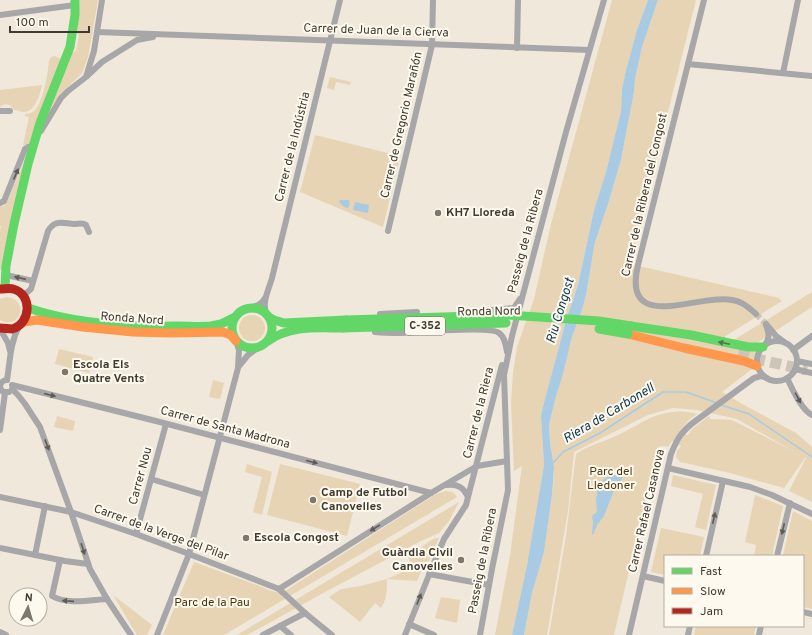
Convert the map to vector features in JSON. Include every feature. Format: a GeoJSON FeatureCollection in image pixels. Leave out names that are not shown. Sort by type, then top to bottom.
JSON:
{"type":"FeatureCollection","features":[{"type":"Feature","properties":{"kind":"main road"},"geometry":{"type":"LineString","coordinates":[[21,324],[28,315],[27,301],[24,295],[15,289],[3,289],[6,266],[14,224],[33,146],[40,123],[70,48],[75,3]]}},
{"type":"Feature","properties":{"kind":"main road","name":"Ronda Nord"},"geometry":{"type":"LineString","coordinates":[[28,308],[45,314],[84,321],[142,326],[212,326],[235,317]]}},
{"type":"Feature","properties":{"kind":"main road"},"geometry":{"type":"LineString","coordinates":[[251,308],[239,312],[235,317],[232,323],[233,335],[236,341],[248,348],[259,347]]}},
{"type":"Feature","properties":{"kind":"main road","name":"C-352"},"geometry":{"type":"LineString","coordinates":[[251,308],[257,308],[268,315]]}},
{"type":"Feature","properties":{"kind":"main road"},"geometry":{"type":"LineString","coordinates":[[268,315],[272,328],[268,341]]}},
{"type":"Feature","properties":{"kind":"main road","name":"Ronda Nord"},"geometry":{"type":"LineString","coordinates":[[268,315],[274,320],[284,323],[345,324],[507,319],[598,329],[630,330],[689,342]]}},
{"type":"Feature","properties":{"kind":"main road","name":"Ronda Nord"},"geometry":{"type":"LineString","coordinates":[[0,328],[13,329],[21,324],[37,320],[83,327],[133,332],[223,332],[230,335],[236,341]]}},
{"type":"Feature","properties":{"kind":"main road","name":"Ronda Nord"},"geometry":{"type":"LineString","coordinates":[[268,341],[278,334],[295,329],[345,324]]}},
{"type":"Feature","properties":{"kind":"main road"},"geometry":{"type":"LineString","coordinates":[[630,330],[691,335],[748,347],[764,346]]}},
{"type":"Feature","properties":{"kind":"main road"},"geometry":{"type":"LineString","coordinates":[[630,330],[684,348],[744,362],[758,367]]}},
{"type":"Feature","properties":{"kind":"main road","name":"C-352"},"geometry":{"type":"LineString","coordinates":[[259,347],[268,341]]}},
{"type":"Feature","properties":{"kind":"street"},"geometry":{"type":"LineString","coordinates":[[86,77],[94,51],[102,0]]}},
{"type":"Feature","properties":{"kind":"street","name":"Carrer de la Indústria"},"geometry":{"type":"LineString","coordinates":[[265,298],[272,278],[340,0]]}},
{"type":"Feature","properties":{"kind":"street","name":"Carrer de Gregorio Marañón"},"geometry":{"type":"LineString","coordinates":[[388,231],[432,45],[433,0]]}},
{"type":"Feature","properties":{"kind":"street"},"geometry":{"type":"LineString","coordinates":[[517,48],[518,0]]}},
{"type":"Feature","properties":{"kind":"street","name":"Passeig de la Ribera"},"geometry":{"type":"LineString","coordinates":[[480,635],[508,490],[504,375],[512,336],[566,132],[604,0]]}},
{"type":"Feature","properties":{"kind":"street","name":"Carrer de la Ribera del Congost"},"geometry":{"type":"LineString","coordinates":[[704,0],[638,265],[635,287],[641,299],[650,305],[668,306],[717,299],[728,299],[743,304],[756,314]]}},
{"type":"Feature","properties":{"kind":"street"},"geometry":{"type":"LineString","coordinates":[[783,73],[798,0]]}},
{"type":"Feature","properties":{"kind":"street"},"geometry":{"type":"LineString","coordinates":[[0,15],[75,3]]}},
{"type":"Feature","properties":{"kind":"street","name":"Carrer de Juan de la Cierva"},"geometry":{"type":"LineString","coordinates":[[97,32],[589,50]]}},
{"type":"Feature","properties":{"kind":"street","name":"Carrer de Juan de la Cierva"},"geometry":{"type":"LineString","coordinates":[[0,204],[4,201],[25,149],[33,146],[61,98],[102,62],[138,40],[163,35]]}},
{"type":"Feature","properties":{"kind":"street"},"geometry":{"type":"LineString","coordinates":[[688,64],[812,76]]}},
{"type":"Feature","properties":{"kind":"street"},"geometry":{"type":"LineString","coordinates":[[0,111],[10,111]]}},
{"type":"Feature","properties":{"kind":"street"},"geometry":{"type":"LineString","coordinates":[[24,295],[31,289],[50,226],[57,222],[84,224],[89,232]]}},
{"type":"Feature","properties":{"kind":"street"},"geometry":{"type":"LineString","coordinates":[[6,275],[33,281]]}},
{"type":"Feature","properties":{"kind":"street"},"geometry":{"type":"LineString","coordinates":[[345,324],[370,315],[389,313],[514,308],[524,290]]}},
{"type":"Feature","properties":{"kind":"street"},"geometry":{"type":"LineString","coordinates":[[251,308],[260,304],[265,298]]}},
{"type":"Feature","properties":{"kind":"street"},"geometry":{"type":"LineString","coordinates":[[265,298],[264,306],[268,315]]}},
{"type":"Feature","properties":{"kind":"street"},"geometry":{"type":"LineString","coordinates":[[10,355],[14,336],[21,324]]}},
{"type":"Feature","properties":{"kind":"street"},"geometry":{"type":"LineString","coordinates":[[345,324],[380,332],[402,333],[493,330],[499,332],[506,343],[508,360]]}},
{"type":"Feature","properties":{"kind":"street"},"geometry":{"type":"LineString","coordinates":[[754,378],[761,376],[778,381],[787,378],[795,369],[796,356],[793,350],[776,336],[766,324],[769,336],[764,346]]}},
{"type":"Feature","properties":{"kind":"street"},"geometry":{"type":"LineString","coordinates":[[0,328],[8,343],[10,355],[10,391],[5,393]]}},
{"type":"Feature","properties":{"kind":"street","name":"Carrer de la Riera"},"geometry":{"type":"LineString","coordinates":[[429,574],[444,539],[466,505],[506,349],[512,336]]}},
{"type":"Feature","properties":{"kind":"street"},"geometry":{"type":"LineString","coordinates":[[793,350],[812,336]]}},
{"type":"Feature","properties":{"kind":"street"},"geometry":{"type":"LineString","coordinates":[[157,635],[189,554],[238,368],[239,350],[236,341]]}},
{"type":"Feature","properties":{"kind":"street"},"geometry":{"type":"LineString","coordinates":[[754,378],[758,373],[757,359],[760,350],[769,342],[779,341],[785,343]]}},
{"type":"Feature","properties":{"kind":"street"},"geometry":{"type":"LineString","coordinates":[[238,368],[248,355],[259,347]]}},
{"type":"Feature","properties":{"kind":"street"},"geometry":{"type":"LineString","coordinates":[[796,361],[812,364]]}},
{"type":"Feature","properties":{"kind":"street"},"geometry":{"type":"LineString","coordinates":[[758,367],[766,378]]}},
{"type":"Feature","properties":{"kind":"street"},"geometry":{"type":"LineString","coordinates":[[795,369],[812,373]]}},
{"type":"Feature","properties":{"kind":"street","name":"Carrer Rafael Casanova"},"geometry":{"type":"LineString","coordinates":[[629,635],[674,446],[678,438],[688,427],[711,408],[754,378]]}},
{"type":"Feature","properties":{"kind":"street"},"geometry":{"type":"LineString","coordinates":[[787,378],[803,408],[812,415]]}},
{"type":"Feature","properties":{"kind":"street"},"geometry":{"type":"LineString","coordinates":[[0,430],[5,393],[2,391],[0,385],[4,381],[10,385],[18,395],[40,427],[72,512],[90,569],[107,599],[131,635]]}},
{"type":"Feature","properties":{"kind":"street","name":"Carrer de Santa Madrona"},"geometry":{"type":"LineString","coordinates":[[10,385],[431,492]]}},
{"type":"Feature","properties":{"kind":"street","name":"Carrer Nou"},"geometry":{"type":"LineString","coordinates":[[136,534],[166,424]]}},
{"type":"Feature","properties":{"kind":"street"},"geometry":{"type":"LineString","coordinates":[[279,589],[431,492],[477,466],[507,461]]}},
{"type":"Feature","properties":{"kind":"street"},"geometry":{"type":"LineString","coordinates":[[668,468],[750,487],[790,502],[812,514]]}},
{"type":"Feature","properties":{"kind":"street"},"geometry":{"type":"LineString","coordinates":[[151,479],[204,495]]}},
{"type":"Feature","properties":{"kind":"street"},"geometry":{"type":"LineString","coordinates":[[706,555],[723,481]]}},
{"type":"Feature","properties":{"kind":"street"},"geometry":{"type":"LineString","coordinates":[[445,485],[454,484],[464,489],[468,497]]}},
{"type":"Feature","properties":{"kind":"street","name":"Carrer de la Verge del Pilar"},"geometry":{"type":"LineString","coordinates":[[0,497],[72,512],[136,534],[279,589],[332,635]]}},
{"type":"Feature","properties":{"kind":"street"},"geometry":{"type":"LineString","coordinates":[[777,555],[790,502]]}},
{"type":"Feature","properties":{"kind":"street"},"geometry":{"type":"LineString","coordinates":[[35,554],[45,506]]}},
{"type":"Feature","properties":{"kind":"street"},"geometry":{"type":"LineString","coordinates":[[0,548],[88,564]]}},
{"type":"Feature","properties":{"kind":"street"},"geometry":{"type":"LineString","coordinates":[[60,560],[52,596],[58,600],[74,601],[107,599]]}},
{"type":"Feature","properties":{"kind":"street"},"geometry":{"type":"LineString","coordinates":[[405,635],[429,574],[489,584]]}},
{"type":"Feature","properties":{"kind":"street"},"geometry":{"type":"LineString","coordinates":[[643,576],[664,581]]}},
{"type":"Feature","properties":{"kind":"street"},"geometry":{"type":"LineString","coordinates":[[263,635],[305,613]]}},
{"type":"Feature","properties":{"kind":"street"},"geometry":{"type":"LineString","coordinates":[[409,624],[434,635]]}},
{"type":"Feature","properties":{"kind":"street"},"geometry":{"type":"LineString","coordinates":[[280,626],[291,635]]}},
{"type":"Feature","properties":{"kind":"street"},"geometry":{"type":"LineString","coordinates":[[0,632],[6,635]]}},
{"type":"Feature","properties":{"kind":"green space"},"geometry":{"type":"Polygon","coordinates":[[[80,0],[98,0],[88,57],[82,73],[49,109],[71,53],[76,51],[79,35],[77,32],[80,0]]]}},
{"type":"Feature","properties":{"kind":"green space"},"geometry":{"type":"Polygon","coordinates":[[[612,0],[648,0],[637,30],[626,70],[622,89],[621,111],[606,172],[594,210],[578,285],[567,317],[542,410],[541,417],[544,465],[527,565],[512,635],[495,635],[510,556],[522,466],[514,471],[511,404],[513,373],[517,347],[534,299],[551,224],[612,0]]]}},
{"type":"Feature","properties":{"kind":"green space","name":"Parc del Lledoner"},"geometry":{"type":"Polygon","coordinates":[[[658,0],[696,0],[630,264],[779,298],[782,301],[724,337],[732,341],[812,292],[812,307],[757,343],[752,369],[722,392],[796,433],[812,447],[812,502],[789,491],[806,458],[784,488],[726,472],[680,462],[676,457],[677,451],[681,446],[672,441],[668,447],[658,447],[614,635],[549,635],[566,536],[576,454],[586,448],[618,435],[652,417],[667,413],[680,412],[697,414],[679,431],[688,435],[692,429],[709,416],[710,419],[732,420],[793,451],[737,419],[697,410],[673,408],[648,415],[574,452],[568,511],[547,635],[524,635],[532,593],[544,552],[552,495],[554,474],[549,425],[572,337],[586,295],[595,242],[621,160],[642,47],[658,0]]]}},
{"type":"Feature","properties":{"kind":"green space"},"geometry":{"type":"Polygon","coordinates":[[[55,56],[63,60],[31,144],[23,145],[29,117],[25,116],[25,114],[33,112],[37,108],[45,85],[49,60],[51,57],[55,56]]]}},
{"type":"Feature","properties":{"kind":"green space"},"geometry":{"type":"Polygon","coordinates":[[[330,77],[351,82],[350,85],[336,82],[334,90],[327,88],[330,77]]]}},
{"type":"Feature","properties":{"kind":"green space"},"geometry":{"type":"Polygon","coordinates":[[[42,85],[37,102],[32,109],[24,112],[14,110],[8,104],[0,107],[0,90],[42,85]]]}},
{"type":"Feature","properties":{"kind":"green space"},"geometry":{"type":"Polygon","coordinates":[[[315,135],[400,156],[383,227],[300,192],[315,135]]]}},
{"type":"Feature","properties":{"kind":"green space"},"geometry":{"type":"Polygon","coordinates":[[[29,151],[3,267],[0,270],[0,206],[4,206],[8,199],[29,151]]]}},
{"type":"Feature","properties":{"kind":"green space"},"geometry":{"type":"Polygon","coordinates":[[[7,297],[14,299],[18,303],[20,314],[13,321],[7,322],[0,320],[0,299],[7,297]]]}},
{"type":"Feature","properties":{"kind":"green space"},"geometry":{"type":"Polygon","coordinates":[[[252,315],[261,319],[265,328],[261,337],[252,341],[243,337],[239,328],[243,319],[252,315]]]}},
{"type":"Feature","properties":{"kind":"green space"},"geometry":{"type":"Polygon","coordinates":[[[59,349],[93,357],[89,373],[55,364],[59,349]]]}},
{"type":"Feature","properties":{"kind":"green space"},"geometry":{"type":"Polygon","coordinates":[[[213,380],[224,383],[220,399],[209,397],[213,380]]]}},
{"type":"Feature","properties":{"kind":"green space"},"geometry":{"type":"Polygon","coordinates":[[[57,416],[75,421],[73,431],[54,427],[57,416]]]}},
{"type":"Feature","properties":{"kind":"green space"},"geometry":{"type":"Polygon","coordinates":[[[247,464],[272,472],[262,515],[253,512],[262,477],[245,472],[247,464]]]}},
{"type":"Feature","properties":{"kind":"green space","name":"Camp de Futbol Canovelles"},"geometry":{"type":"Polygon","coordinates":[[[280,464],[360,484],[347,536],[267,515],[280,464]]]}},
{"type":"Feature","properties":{"kind":"green space"},"geometry":{"type":"Polygon","coordinates":[[[673,475],[716,485],[706,530],[695,527],[703,494],[671,486],[673,475]]]}},
{"type":"Feature","properties":{"kind":"green space","name":"Parc de la Pau"},"geometry":{"type":"Polygon","coordinates":[[[446,491],[453,492],[457,497],[224,635],[163,635],[194,562],[271,591],[282,593],[436,494],[446,491]]]}},
{"type":"Feature","properties":{"kind":"green space"},"geometry":{"type":"Polygon","coordinates":[[[755,495],[783,506],[772,555],[754,555],[756,545],[745,542],[755,495]]]}},
{"type":"Feature","properties":{"kind":"green space"},"geometry":{"type":"Polygon","coordinates":[[[459,502],[449,521],[439,533],[421,541],[247,635],[237,635],[459,502]]]}},
{"type":"Feature","properties":{"kind":"green space"},"geometry":{"type":"Polygon","coordinates":[[[793,511],[812,521],[812,609],[804,607],[804,555],[783,555],[793,511]]]}},
{"type":"Feature","properties":{"kind":"green space"},"geometry":{"type":"Polygon","coordinates":[[[661,528],[704,537],[700,555],[664,555],[664,575],[651,572],[661,528]]]}},
{"type":"Feature","properties":{"kind":"green space"},"geometry":{"type":"Polygon","coordinates":[[[436,538],[439,538],[429,561],[411,566],[408,556],[436,538]]]}},
{"type":"Feature","properties":{"kind":"green space"},"geometry":{"type":"Polygon","coordinates":[[[424,565],[417,581],[387,579],[405,571],[424,565]]]}},
{"type":"Feature","properties":{"kind":"green space"},"geometry":{"type":"Polygon","coordinates":[[[387,579],[386,598],[383,605],[381,608],[375,603],[360,622],[329,597],[341,589],[361,586],[387,579]]]}},
{"type":"Feature","properties":{"kind":"green space"},"geometry":{"type":"Polygon","coordinates":[[[113,595],[152,625],[147,635],[137,635],[113,595]]]}},
{"type":"Feature","properties":{"kind":"green space"},"geometry":{"type":"Polygon","coordinates":[[[441,597],[460,600],[457,623],[435,618],[441,597]]]}},
{"type":"Feature","properties":{"kind":"green space"},"geometry":{"type":"Polygon","coordinates":[[[696,627],[756,627],[754,635],[694,635],[696,627]]]}},
{"type":"Feature","properties":{"kind":"water"},"geometry":{"type":"Polygon","coordinates":[[[648,0],[658,0],[642,47],[621,160],[595,242],[586,295],[572,337],[549,425],[554,468],[552,495],[544,552],[532,593],[524,635],[512,635],[527,565],[544,465],[541,417],[542,410],[567,317],[578,285],[594,210],[606,172],[621,111],[622,89],[626,70],[637,30],[648,0]]]}},
{"type":"Feature","properties":{"kind":"water"},"geometry":{"type":"Polygon","coordinates":[[[340,200],[349,200],[350,204],[348,208],[344,207],[339,202],[340,200]]]}},
{"type":"Feature","properties":{"kind":"water"},"geometry":{"type":"Polygon","coordinates":[[[355,202],[369,205],[368,213],[353,210],[355,202]]]}},
{"type":"Feature","properties":{"kind":"water"},"geometry":{"type":"Polygon","coordinates":[[[626,473],[614,490],[604,516],[597,525],[593,535],[592,516],[597,512],[596,485],[608,477],[626,473]]]}},
{"type":"Feature","properties":{"kind":"waterway","name":"Riera de Carbonell"},"geometry":{"type":"LineString","coordinates":[[552,464],[563,452],[600,433],[663,392],[686,392],[717,403]]}},
{"type":"Feature","properties":{"kind":"waterway","name":"Riera de Carbonell"},"geometry":{"type":"LineString","coordinates":[[721,405],[749,414],[812,457]]}},
{"type":"Feature","properties":{"kind":"tunnel"},"geometry":{"type":"LineString","coordinates":[[756,314],[766,324]]}},
{"type":"Feature","properties":{"kind":"tunnel"},"geometry":{"type":"LineString","coordinates":[[738,355],[807,370]]}},
{"type":"Feature","properties":{"kind":"traffic: fast"},"geometry":{"type":"LineString","coordinates":[[5,288],[6,266],[28,164],[40,123],[70,47],[75,15],[75,0]]}},
{"type":"Feature","properties":{"kind":"traffic: fast"},"geometry":{"type":"LineString","coordinates":[[28,308],[64,318],[140,326],[211,326],[221,324],[235,317]]}},
{"type":"Feature","properties":{"kind":"traffic: fast"},"geometry":{"type":"LineString","coordinates":[[256,308],[263,311],[269,317],[272,328],[271,336],[263,345],[256,348],[248,348],[241,345],[233,336],[232,324],[235,317],[244,309],[256,308]]}},
{"type":"Feature","properties":{"kind":"traffic: fast"},"geometry":{"type":"LineString","coordinates":[[346,320],[507,315]]}},
{"type":"Feature","properties":{"kind":"traffic: fast"},"geometry":{"type":"LineString","coordinates":[[507,315],[599,321],[631,326]]}},
{"type":"Feature","properties":{"kind":"traffic: fast"},"geometry":{"type":"LineString","coordinates":[[269,317],[284,323],[346,320]]}},
{"type":"Feature","properties":{"kind":"traffic: fast"},"geometry":{"type":"LineString","coordinates":[[343,328],[506,323]]}},
{"type":"Feature","properties":{"kind":"traffic: fast"},"geometry":{"type":"LineString","coordinates":[[631,326],[691,335],[748,347],[763,347]]}},
{"type":"Feature","properties":{"kind":"traffic: fast"},"geometry":{"type":"LineString","coordinates":[[268,341],[286,332],[304,328],[343,328]]}},
{"type":"Feature","properties":{"kind":"traffic: fast"},"geometry":{"type":"LineString","coordinates":[[599,329],[628,334]]}},
{"type":"Feature","properties":{"kind":"traffic: slow"},"geometry":{"type":"LineString","coordinates":[[24,322],[37,320],[83,327],[133,332],[223,332],[231,335],[236,341]]}},
{"type":"Feature","properties":{"kind":"traffic: slow"},"geometry":{"type":"LineString","coordinates":[[628,334],[744,361],[757,366]]}},
{"type":"Feature","properties":{"kind":"traffic: jam"},"geometry":{"type":"LineString","coordinates":[[0,328],[12,329],[18,326],[23,321],[27,309],[24,297],[19,292],[12,289],[1,289]]}},
{"type":"Feature","properties":{"kind":"place","name":"KH7 Lloreda"},"geometry":{"type":"Point","coordinates":[438,213]}},
{"type":"Feature","properties":{"kind":"place","name":"Escola Els Quatre Vents"},"geometry":{"type":"Point","coordinates":[65,372]}},
{"type":"Feature","properties":{"kind":"place","name":"Camp de Futbol Canovelles"},"geometry":{"type":"Point","coordinates":[313,500]}},
{"type":"Feature","properties":{"kind":"place","name":"Escola Congost"},"geometry":{"type":"Point","coordinates":[246,538]}},
{"type":"Feature","properties":{"kind":"place","name":"Guàrdia Civil Canovelles"},"geometry":{"type":"Point","coordinates":[461,560]}},
{"type":"Feature","properties":{"kind":"water label","name":"Riu Congost"},"geometry":{"type":"Point","coordinates":[561,311]}}]}
